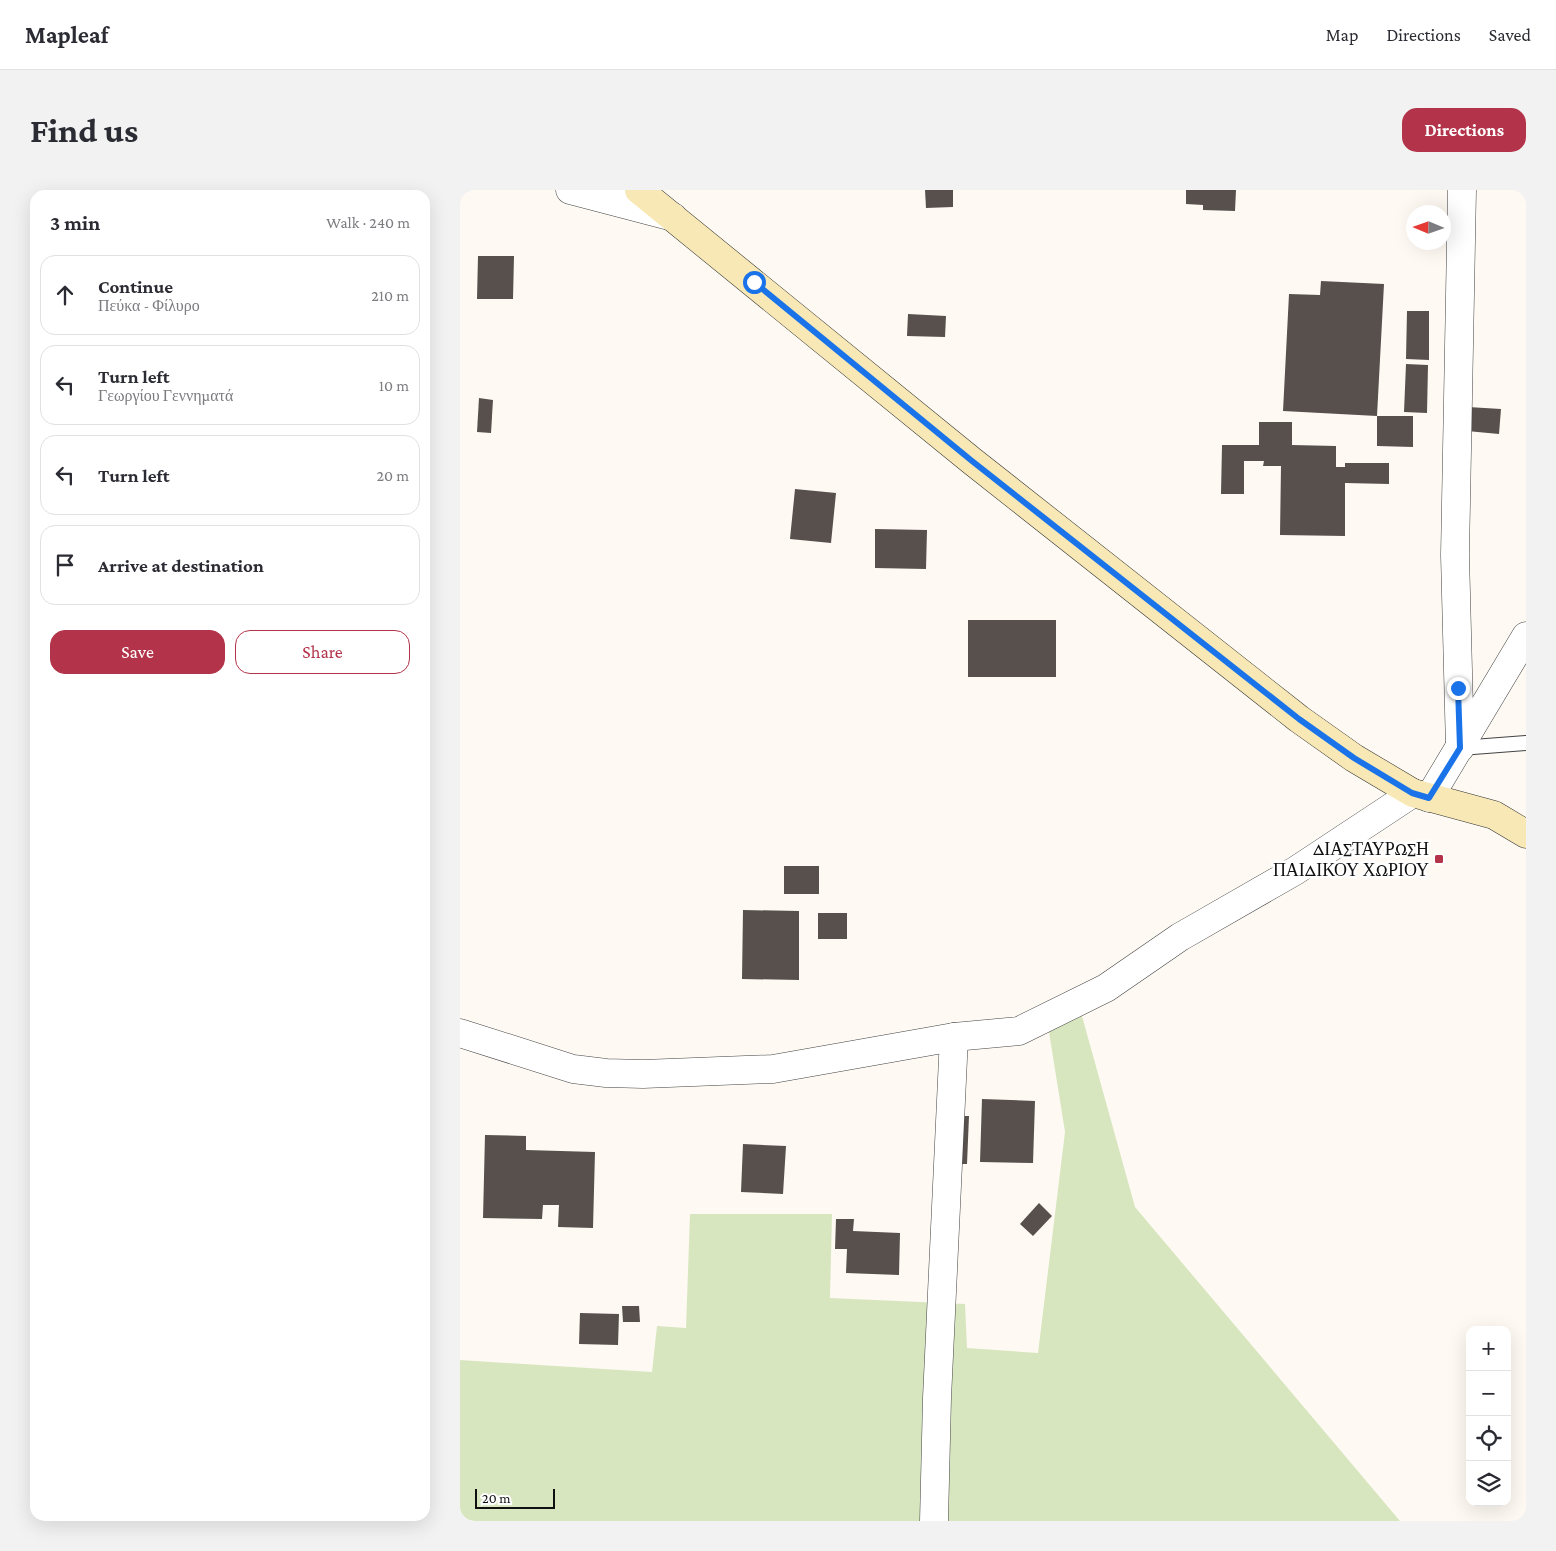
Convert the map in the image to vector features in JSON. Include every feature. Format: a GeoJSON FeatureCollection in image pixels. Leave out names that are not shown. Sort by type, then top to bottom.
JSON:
{"type":"FeatureCollection","features":[{"type":"Feature","properties":{"kind":"main road"},"geometry":{"type":"LineString","coordinates":[[639,190],[972,461],[1259,689],[1354,758],[1421,796],[1494,815],[1526,834]]}},
{"type":"Feature","properties":{"kind":"street"},"geometry":{"type":"LineString","coordinates":[[570,190],[673,217]]}},
{"type":"Feature","properties":{"kind":"street"},"geometry":{"type":"LineString","coordinates":[[1460,748],[1455,555],[1462,190]]}},
{"type":"Feature","properties":{"kind":"street"},"geometry":{"type":"LineString","coordinates":[[460,1032],[573,1068],[615,1074],[773,1069],[954,1038],[1019,1031],[1106,988],[1180,937],[1421,796],[1460,748],[1526,636]]}},
{"type":"Feature","properties":{"kind":"street"},"geometry":{"type":"LineString","coordinates":[[934,1521],[937,1398],[954,1038]]}},
{"type":"Feature","properties":{"kind":"lane"},"geometry":{"type":"LineString","coordinates":[[1460,748],[1526,743]]}},
{"type":"Feature","properties":{"kind":"green space"},"geometry":{"type":"Polygon","coordinates":[[[1082,1016],[1135,1207],[1400,1521],[460,1521],[460,1360],[652,1372],[657,1326],[686,1328],[690,1214],[832,1214],[830,1298],[965,1304],[967,1348],[1038,1353],[1065,1132],[1049,1032],[1082,1016]]]}},
{"type":"Feature","properties":{"kind":"building"},"geometry":{"type":"Polygon","coordinates":[[[925,190],[953,190],[953,207],[926,208],[925,190]]]}},
{"type":"Feature","properties":{"kind":"building"},"geometry":{"type":"Polygon","coordinates":[[[1186,190],[1236,190],[1235,211],[1203,210],[1203,205],[1186,204],[1186,190]]]}},
{"type":"Feature","properties":{"kind":"building"},"geometry":{"type":"Polygon","coordinates":[[[478,256],[514,256],[513,299],[477,299],[478,256]]]}},
{"type":"Feature","properties":{"kind":"building"},"geometry":{"type":"Polygon","coordinates":[[[1321,281],[1384,284],[1377,416],[1283,411],[1289,294],[1320,295],[1321,281]]]}},
{"type":"Feature","properties":{"kind":"building"},"geometry":{"type":"Polygon","coordinates":[[[1407,311],[1429,311],[1429,360],[1406,359],[1407,311]]]}},
{"type":"Feature","properties":{"kind":"building"},"geometry":{"type":"Polygon","coordinates":[[[908,314],[946,316],[945,337],[907,336],[908,314]]]}},
{"type":"Feature","properties":{"kind":"building"},"geometry":{"type":"Polygon","coordinates":[[[1406,364],[1428,365],[1427,413],[1404,412],[1406,364]]]}},
{"type":"Feature","properties":{"kind":"building"},"geometry":{"type":"Polygon","coordinates":[[[479,398],[493,400],[491,433],[477,432],[479,398]]]}},
{"type":"Feature","properties":{"kind":"building"},"geometry":{"type":"Polygon","coordinates":[[[1468,407],[1501,409],[1499,434],[1467,431],[1468,407]]]}},
{"type":"Feature","properties":{"kind":"building"},"geometry":{"type":"Polygon","coordinates":[[[1377,416],[1413,416],[1413,447],[1377,446],[1377,416]]]}},
{"type":"Feature","properties":{"kind":"building"},"geometry":{"type":"Polygon","coordinates":[[[1259,422],[1292,422],[1292,445],[1336,446],[1336,467],[1345,467],[1345,463],[1389,463],[1389,484],[1345,483],[1345,536],[1280,535],[1281,466],[1263,466],[1264,461],[1244,461],[1244,494],[1221,494],[1222,445],[1259,445],[1259,422]]]}},
{"type":"Feature","properties":{"kind":"building"},"geometry":{"type":"Polygon","coordinates":[[[795,489],[836,493],[831,543],[790,539],[795,489]]]}},
{"type":"Feature","properties":{"kind":"building"},"geometry":{"type":"Polygon","coordinates":[[[875,529],[927,530],[926,569],[875,568],[875,529]]]}},
{"type":"Feature","properties":{"kind":"building"},"geometry":{"type":"Polygon","coordinates":[[[968,620],[1056,620],[1056,677],[968,677],[968,620]]]}},
{"type":"Feature","properties":{"kind":"building"},"geometry":{"type":"Polygon","coordinates":[[[784,866],[819,866],[819,894],[784,894],[784,866]]]}},
{"type":"Feature","properties":{"kind":"building"},"geometry":{"type":"Polygon","coordinates":[[[743,910],[799,911],[799,980],[742,979],[743,910]]]}},
{"type":"Feature","properties":{"kind":"building"},"geometry":{"type":"Polygon","coordinates":[[[818,913],[847,913],[847,939],[818,939],[818,913]]]}},
{"type":"Feature","properties":{"kind":"building"},"geometry":{"type":"Polygon","coordinates":[[[982,1099],[1035,1101],[1033,1163],[980,1162],[982,1099]]]}},
{"type":"Feature","properties":{"kind":"building"},"geometry":{"type":"Polygon","coordinates":[[[954,1116],[969,1116],[967,1164],[952,1164],[954,1116]]]}},
{"type":"Feature","properties":{"kind":"building"},"geometry":{"type":"Polygon","coordinates":[[[485,1135],[526,1136],[526,1150],[595,1152],[593,1228],[558,1227],[559,1205],[543,1205],[542,1219],[483,1218],[485,1135]]]}},
{"type":"Feature","properties":{"kind":"building"},"geometry":{"type":"Polygon","coordinates":[[[743,1144],[786,1146],[783,1194],[741,1192],[743,1144]]]}},
{"type":"Feature","properties":{"kind":"building"},"geometry":{"type":"Polygon","coordinates":[[[1039,1203],[1052,1216],[1033,1236],[1020,1224],[1039,1203]]]}},
{"type":"Feature","properties":{"kind":"building"},"geometry":{"type":"Polygon","coordinates":[[[836,1219],[854,1219],[853,1231],[900,1233],[899,1275],[846,1273],[847,1249],[835,1249],[836,1219]]]}},
{"type":"Feature","properties":{"kind":"building"},"geometry":{"type":"Polygon","coordinates":[[[622,1306],[639,1306],[640,1322],[623,1322],[622,1306]]]}},
{"type":"Feature","properties":{"kind":"building"},"geometry":{"type":"Polygon","coordinates":[[[580,1313],[619,1314],[618,1345],[579,1344],[580,1313]]]}},
{"type":"Feature","properties":{"kind":"place","name":"ΔΙΑΣΤΑΥΡΩΣΗ ΠΑΙΔΙΚΟΥ ΧΩΡΙΟΥ"},"geometry":{"type":"Point","coordinates":[1439,859]}},
{"type":"Feature","properties":{"kind":"route"},"geometry":{"type":"LineString","coordinates":[[754,282],[972,461],[1259,689],[1354,758],[1412,793],[1429,798],[1460,748],[1458,688]]}}]}
